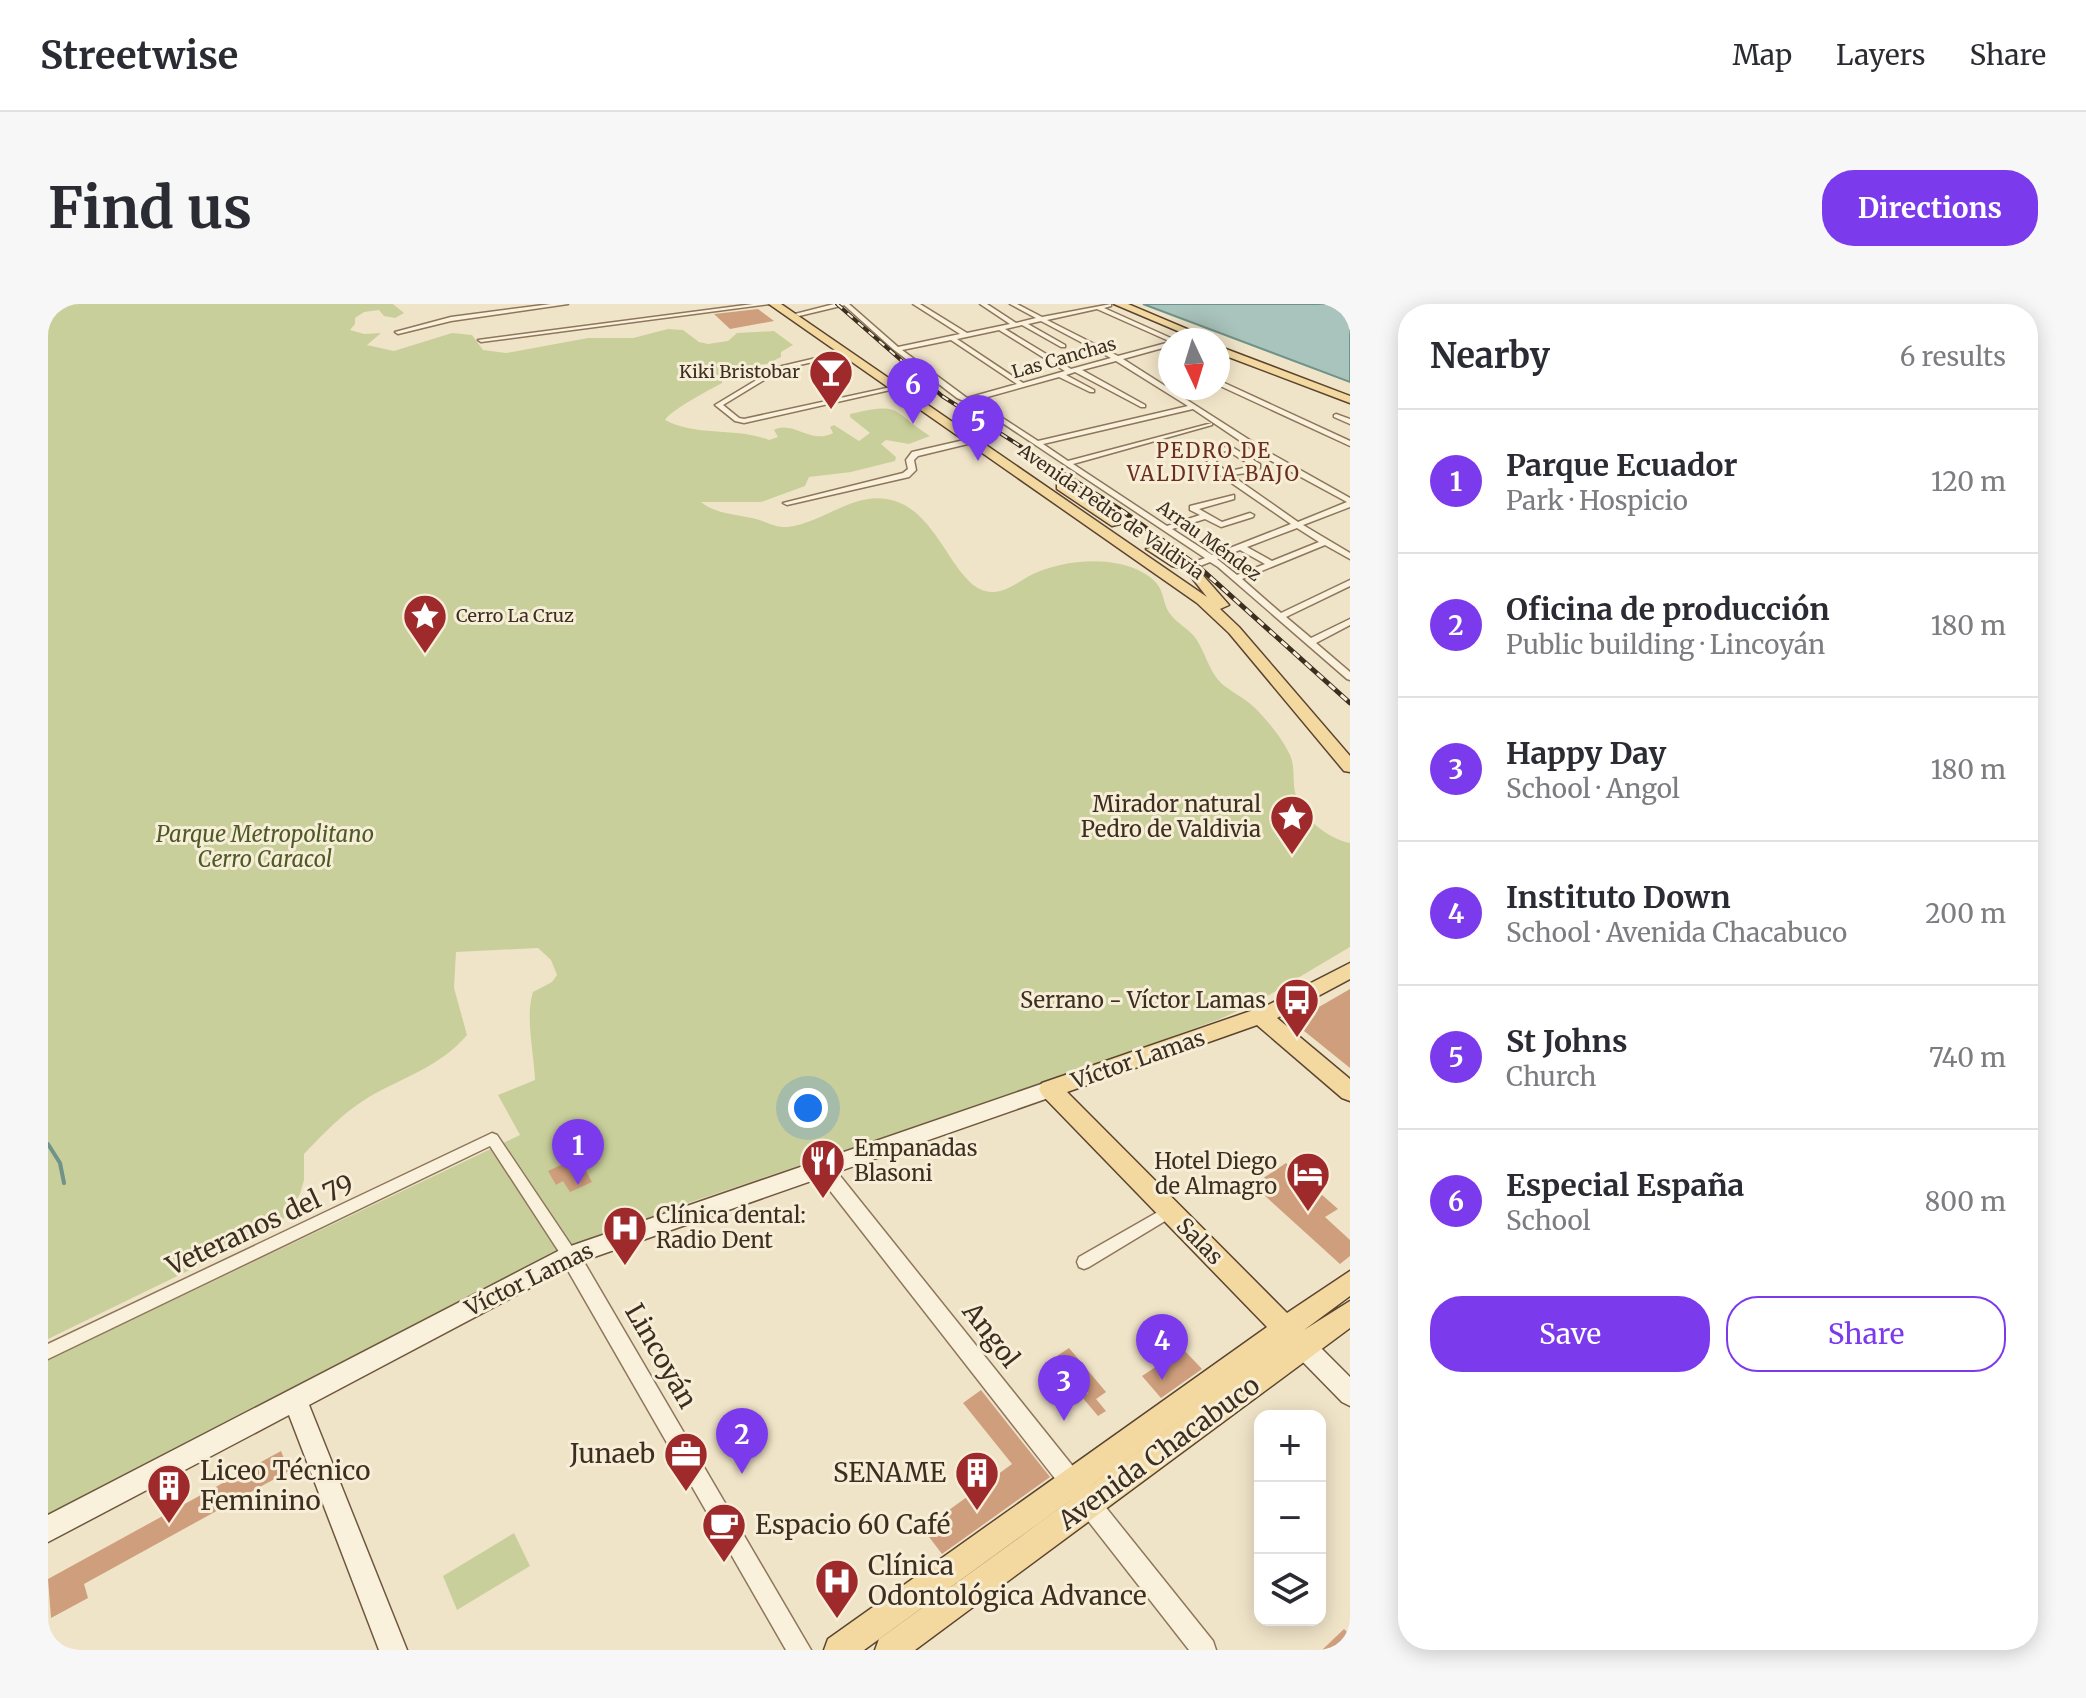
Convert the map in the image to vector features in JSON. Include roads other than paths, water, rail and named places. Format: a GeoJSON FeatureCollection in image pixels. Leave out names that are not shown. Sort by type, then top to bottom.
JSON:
{"type":"FeatureCollection","features":[{"type":"Feature","properties":{"kind":"main road","name":"Avenida Pedro de Valdivia"},"geometry":{"type":"LineString","coordinates":[[774,304],[791,312],[1029,472],[1212,609],[1350,767]]}},
{"type":"Feature","properties":{"kind":"main road"},"geometry":{"type":"LineString","coordinates":[[1119,304],[1178,328]]}},
{"type":"Feature","properties":{"kind":"main road"},"geometry":{"type":"LineString","coordinates":[[1101,305],[1159,328]]}},
{"type":"Feature","properties":{"kind":"main road","name":"Avenida Pedro de Valdivia"},"geometry":{"type":"LineString","coordinates":[[791,312],[973,440],[1121,534],[1228,615],[1331,731],[1350,757]]}},
{"type":"Feature","properties":{"kind":"main road"},"geometry":{"type":"LineString","coordinates":[[1230,351],[1350,397]]}},
{"type":"Feature","properties":{"kind":"main road"},"geometry":{"type":"LineString","coordinates":[[1029,472],[1077,495],[1155,551],[1177,563],[1192,566],[1192,572],[1214,593],[1228,615]]}},
{"type":"Feature","properties":{"kind":"main road"},"geometry":{"type":"LineString","coordinates":[[1055,493],[1077,495]]}},
{"type":"Feature","properties":{"kind":"main road"},"geometry":{"type":"LineString","coordinates":[[1097,508],[1121,534]]}},
{"type":"Feature","properties":{"kind":"main road"},"geometry":{"type":"LineString","coordinates":[[1331,731],[1350,748]]}},
{"type":"Feature","properties":{"kind":"main road"},"geometry":{"type":"LineString","coordinates":[[1350,956],[1284,996],[1260,1016],[1350,1092]]}},
{"type":"Feature","properties":{"kind":"main road","name":"Víctor Lamas"},"geometry":{"type":"LineString","coordinates":[[48,1529],[570,1256],[1260,1016],[1286,1006],[1350,970]]}},
{"type":"Feature","properties":{"kind":"main road","name":"Salas"},"geometry":{"type":"LineString","coordinates":[[1050,1089],[1350,1394]]}},
{"type":"Feature","properties":{"kind":"main road","name":"Avenida Chacabuco"},"geometry":{"type":"LineString","coordinates":[[890,1650],[1081,1494],[1295,1338],[1350,1282]]}},
{"type":"Feature","properties":{"kind":"main road","name":"Avenida Chacabuco"},"geometry":{"type":"LineString","coordinates":[[1295,1338],[1350,1313]]}},
{"type":"Feature","properties":{"kind":"main road"},"geometry":{"type":"LineString","coordinates":[[295,1399],[393,1650]]}},
{"type":"Feature","properties":{"kind":"main road","name":"Avenida Chacabuco"},"geometry":{"type":"LineString","coordinates":[[839,1650],[1081,1494]]}},
{"type":"Feature","properties":{"kind":"street"},"geometry":{"type":"LineString","coordinates":[[398,332],[451,319],[565,304]]}},
{"type":"Feature","properties":{"kind":"street"},"geometry":{"type":"LineString","coordinates":[[481,340],[767,304]]}},
{"type":"Feature","properties":{"kind":"street"},"geometry":{"type":"LineString","coordinates":[[791,312],[846,304]]}},
{"type":"Feature","properties":{"kind":"street","name":"Arrau Méndez"},"geometry":{"type":"LineString","coordinates":[[846,304],[898,349],[967,400],[1210,558],[1350,677]]}},
{"type":"Feature","properties":{"kind":"street"},"geometry":{"type":"LineString","coordinates":[[916,304],[966,335]]}},
{"type":"Feature","properties":{"kind":"street"},"geometry":{"type":"LineString","coordinates":[[983,304],[1063,346]]}},
{"type":"Feature","properties":{"kind":"street"},"geometry":{"type":"LineString","coordinates":[[1013,304],[1115,358],[1267,455],[1350,502]]}},
{"type":"Feature","properties":{"kind":"street"},"geometry":{"type":"LineString","coordinates":[[898,349],[1101,305],[1158,335]]}},
{"type":"Feature","properties":{"kind":"street"},"geometry":{"type":"LineString","coordinates":[[1000,328],[1143,406]]}},
{"type":"Feature","properties":{"kind":"street"},"geometry":{"type":"LineString","coordinates":[[952,338],[1022,385]]}},
{"type":"Feature","properties":{"kind":"street","name":"Las Canchas"},"geometry":{"type":"LineString","coordinates":[[967,400],[1158,346]]}},
{"type":"Feature","properties":{"kind":"street"},"geometry":{"type":"LineString","coordinates":[[846,353],[780,368],[718,402],[740,421],[900,387]]}},
{"type":"Feature","properties":{"kind":"street"},"geometry":{"type":"LineString","coordinates":[[1059,374],[1092,391]]}},
{"type":"Feature","properties":{"kind":"street"},"geometry":{"type":"LineString","coordinates":[[1230,388],[1350,444]]}},
{"type":"Feature","properties":{"kind":"street"},"geometry":{"type":"LineString","coordinates":[[1037,443],[1194,407]]}},
{"type":"Feature","properties":{"kind":"street"},"geometry":{"type":"LineString","coordinates":[[1336,416],[1350,422]]}},
{"type":"Feature","properties":{"kind":"street"},"geometry":{"type":"LineString","coordinates":[[1068,463],[1210,424]]}},
{"type":"Feature","properties":{"kind":"street"},"geometry":{"type":"LineString","coordinates":[[787,503],[903,476],[911,472],[910,460],[915,454],[973,440]]}},
{"type":"Feature","properties":{"kind":"street"},"geometry":{"type":"LineString","coordinates":[[1225,474],[1251,470],[1257,466],[1229,449],[1208,450],[1208,457],[1225,474],[1350,557]]}},
{"type":"Feature","properties":{"kind":"street"},"geometry":{"type":"LineString","coordinates":[[1231,497],[1193,508],[1221,525],[1250,515]]}},
{"type":"Feature","properties":{"kind":"street"},"geometry":{"type":"LineString","coordinates":[[1192,566],[1350,502]]}},
{"type":"Feature","properties":{"kind":"street"},"geometry":{"type":"LineString","coordinates":[[1167,528],[1206,516]]}},
{"type":"Feature","properties":{"kind":"street"},"geometry":{"type":"LineString","coordinates":[[1237,578],[1330,545],[1350,542]]}},
{"type":"Feature","properties":{"kind":"street"},"geometry":{"type":"LineString","coordinates":[[1239,546],[1272,564]]}},
{"type":"Feature","properties":{"kind":"street"},"geometry":{"type":"LineString","coordinates":[[1281,616],[1350,583]]}},
{"type":"Feature","properties":{"kind":"street"},"geometry":{"type":"LineString","coordinates":[[1310,642],[1349,625]]}},
{"type":"Feature","properties":{"kind":"street","name":"Veteranos del 79"},"geometry":{"type":"LineString","coordinates":[[48,1352],[492,1139],[570,1256]]}},
{"type":"Feature","properties":{"kind":"street","name":"Angol"},"geometry":{"type":"LineString","coordinates":[[823,1168],[1204,1650]]}},
{"type":"Feature","properties":{"kind":"street"},"geometry":{"type":"LineString","coordinates":[[1084,1262],[1170,1211]]}},
{"type":"Feature","properties":{"kind":"street","name":"Lincoyán"},"geometry":{"type":"LineString","coordinates":[[570,1256],[799,1650]]}},
{"type":"Feature","properties":{"kind":"water"},"geometry":{"type":"Polygon","coordinates":[[[1143,304],[1350,304],[1350,382],[1230,337],[1230,328],[1207,328],[1143,304]]]}},
{"type":"Feature","properties":{"kind":"waterway"},"geometry":{"type":"LineString","coordinates":[[48,1144],[60,1163],[64,1183]]}},
{"type":"Feature","properties":{"kind":"railway"},"geometry":{"type":"LineString","coordinates":[[837,304],[942,396],[1056,469]]}},
{"type":"Feature","properties":{"kind":"railway"},"geometry":{"type":"LineString","coordinates":[[1053,467],[1124,512],[1200,568],[1350,703]]}},
{"type":"Feature","properties":{"kind":"place","name":"Kiki Bristobar"},"geometry":{"type":"Point","coordinates":[831,411]}},
{"type":"Feature","properties":{"kind":"place","name":"Especial España"},"geometry":{"type":"Point","coordinates":[913,424]}},
{"type":"Feature","properties":{"kind":"place","name":"St Johns"},"geometry":{"type":"Point","coordinates":[978,461]}},
{"type":"Feature","properties":{"kind":"place","name":"Cerro La Cruz"},"geometry":{"type":"Point","coordinates":[425,655]}},
{"type":"Feature","properties":{"kind":"place","name":"Mirador natural Pedro de Valdivia"},"geometry":{"type":"Point","coordinates":[1292,856]}},
{"type":"Feature","properties":{"kind":"place","name":"Serrano - Víctor Lamas"},"geometry":{"type":"Point","coordinates":[1297,1039]}},
{"type":"Feature","properties":{"kind":"place","name":"Parque Ecuador"},"geometry":{"type":"Point","coordinates":[578,1185]}},
{"type":"Feature","properties":{"kind":"place","name":"Empanadas Blasoni"},"geometry":{"type":"Point","coordinates":[823,1200]}},
{"type":"Feature","properties":{"kind":"place","name":"Hotel Diego de Almagro"},"geometry":{"type":"Point","coordinates":[1308,1213]}},
{"type":"Feature","properties":{"kind":"place","name":"Clínica dental: Radio Dent"},"geometry":{"type":"Point","coordinates":[625,1267]}},
{"type":"Feature","properties":{"kind":"place","name":"Instituto Down"},"geometry":{"type":"Point","coordinates":[1162,1380]}},
{"type":"Feature","properties":{"kind":"place","name":"Happy Day"},"geometry":{"type":"Point","coordinates":[1064,1421]}},
{"type":"Feature","properties":{"kind":"place","name":"Oficina de producción"},"geometry":{"type":"Point","coordinates":[742,1474]}},
{"type":"Feature","properties":{"kind":"place","name":"Junaeb"},"geometry":{"type":"Point","coordinates":[686,1493]}},
{"type":"Feature","properties":{"kind":"place","name":"SENAME"},"geometry":{"type":"Point","coordinates":[977,1512]}},
{"type":"Feature","properties":{"kind":"place","name":"Liceo Técnico Feminino"},"geometry":{"type":"Point","coordinates":[169,1525]}},
{"type":"Feature","properties":{"kind":"place","name":"Espacio 60 Café"},"geometry":{"type":"Point","coordinates":[724,1564]}},
{"type":"Feature","properties":{"kind":"place","name":"Clínica Odontológica Advance"},"geometry":{"type":"Point","coordinates":[837,1620]}},
{"type":"Feature","properties":{"kind":"district","name":"PEDRO DE VALDIVIA BAJO"},"geometry":{"type":"Point","coordinates":[1214,462]}},
{"type":"Feature","properties":{"kind":"park label","name":"Parque Metropolitano Cerro Caracol"},"geometry":{"type":"Point","coordinates":[265,846]}}]}
